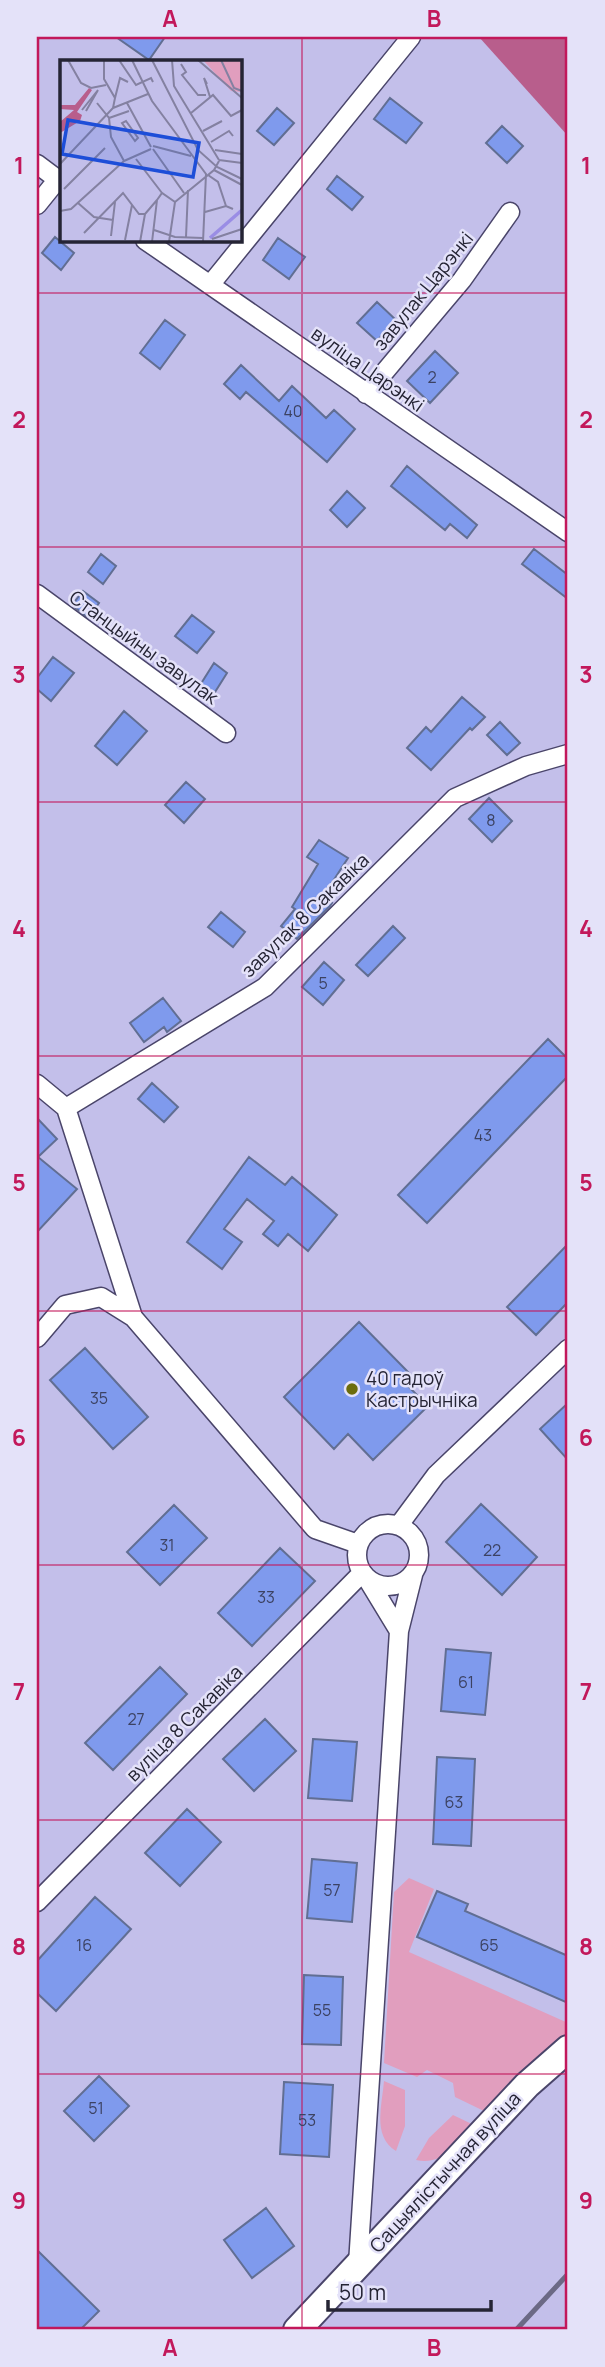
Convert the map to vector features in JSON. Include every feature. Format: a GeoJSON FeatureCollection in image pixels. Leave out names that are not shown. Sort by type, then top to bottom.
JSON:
{"type":"FeatureCollection","features":[{"type":"Feature","properties":{"kind":"street"},"geometry":{"type":"LineString","coordinates":[[210,285],[411,37]]}},
{"type":"Feature","properties":{"kind":"street"},"geometry":{"type":"LineString","coordinates":[[37,164],[59,180],[37,205]]}},
{"type":"Feature","properties":{"kind":"street","name":"завулак Царэнкі"},"geometry":{"type":"LineString","coordinates":[[366,394],[462,280],[510,212]]}},
{"type":"Feature","properties":{"kind":"street","name":"вуліца Царэнкі"},"geometry":{"type":"LineString","coordinates":[[148,242],[568,533]]}},
{"type":"Feature","properties":{"kind":"street","name":"Станцыйны завулак"},"geometry":{"type":"LineString","coordinates":[[37,594],[226,733]]}},
{"type":"Feature","properties":{"kind":"street","name":"завулак 8 Сакавіка"},"geometry":{"type":"LineString","coordinates":[[66,1108],[265,987],[455,798],[526,766],[568,754]]}},
{"type":"Feature","properties":{"kind":"street"},"geometry":{"type":"LineString","coordinates":[[37,1083],[66,1108],[132,1317]]}},
{"type":"Feature","properties":{"kind":"street"},"geometry":{"type":"LineString","coordinates":[[37,1338],[65,1305],[101,1297],[132,1317],[315,1529],[358,1544]]}},
{"type":"Feature","properties":{"kind":"street"},"geometry":{"type":"LineString","coordinates":[[399,1525],[436,1475],[568,1349]]}},
{"type":"Feature","properties":{"kind":"street"},"geometry":{"type":"LineString","coordinates":[[358,2264],[399,1631],[419,1556],[414,1537],[399,1525],[389,1524],[370,1529],[358,1544],[356,1554],[365,1576],[399,1631]]}},
{"type":"Feature","properties":{"kind":"street"},"geometry":{"type":"LineString","coordinates":[[365,1576],[387,1587],[396,1586],[413,1575]]}},
{"type":"Feature","properties":{"kind":"street","name":"вуліца 8 Сакавіка"},"geometry":{"type":"LineString","coordinates":[[37,1902],[365,1576]]}},
{"type":"Feature","properties":{"kind":"street","name":"Сацыялістычная вуліца"},"geometry":{"type":"LineString","coordinates":[[297,2330],[527,2085],[568,2049]]}},
{"type":"Feature","properties":{"kind":"shaded area"},"geometry":{"type":"Polygon","coordinates":[[[479,37],[568,37],[568,136],[479,37]]]}},
{"type":"Feature","properties":{"kind":"shaded area"},"geometry":{"type":"Polygon","coordinates":[[[409,1878],[434,1889],[409,1952],[568,2023],[568,2039],[486,2112],[455,2097],[453,2083],[427,2070],[417,2077],[384,2063],[394,1892],[409,1878]]]}},
{"type":"Feature","properties":{"kind":"shaded area"},"geometry":{"type":"Polygon","coordinates":[[[384,2081],[405,2090],[405,2126],[396,2151],[389,2145],[381,2129],[384,2081]]]}},
{"type":"Feature","properties":{"kind":"shaded area"},"geometry":{"type":"Polygon","coordinates":[[[453,2115],[476,2126],[450,2152],[434,2160],[416,2160],[429,2138],[453,2115]]]}},
{"type":"Feature","properties":{"kind":"building"},"geometry":{"type":"Polygon","coordinates":[[[116,37],[165,37],[149,60],[116,37]]]}},
{"type":"Feature","properties":{"kind":"building"},"geometry":{"type":"Polygon","coordinates":[[[390,98],[422,123],[406,143],[374,119],[390,98]]]}},
{"type":"Feature","properties":{"kind":"building"},"geometry":{"type":"Polygon","coordinates":[[[277,108],[294,123],[274,145],[257,131],[277,108]]]}},
{"type":"Feature","properties":{"kind":"building"},"geometry":{"type":"Polygon","coordinates":[[[502,126],[523,146],[507,163],[486,143],[502,126]]]}},
{"type":"Feature","properties":{"kind":"building"},"geometry":{"type":"Polygon","coordinates":[[[337,176],[363,197],[352,210],[327,189],[337,176]]]}},
{"type":"Feature","properties":{"kind":"building"},"geometry":{"type":"Polygon","coordinates":[[[55,237],[74,253],[61,270],[42,253],[55,237]]]}},
{"type":"Feature","properties":{"kind":"building"},"geometry":{"type":"Polygon","coordinates":[[[278,238],[305,257],[289,279],[263,260],[278,238]]]}},
{"type":"Feature","properties":{"kind":"building"},"geometry":{"type":"Polygon","coordinates":[[[377,302],[396,320],[377,341],[357,323],[377,302]]]}},
{"type":"Feature","properties":{"kind":"building"},"geometry":{"type":"Polygon","coordinates":[[[165,320],[185,335],[160,369],[140,353],[165,320]]]}},
{"type":"Feature","properties":{"kind":"building"},"geometry":{"type":"Polygon","coordinates":[[[435,351],[458,373],[430,403],[407,381],[435,351]]]}},
{"type":"Feature","properties":{"kind":"building"},"geometry":{"type":"Polygon","coordinates":[[[241,365],[279,401],[292,386],[326,418],[334,410],[355,429],[327,462],[246,392],[240,399],[224,384],[241,365]]]}},
{"type":"Feature","properties":{"kind":"building"},"geometry":{"type":"Polygon","coordinates":[[[407,466],[477,525],[467,538],[450,524],[445,530],[391,486],[407,466]]]}},
{"type":"Feature","properties":{"kind":"building"},"geometry":{"type":"Polygon","coordinates":[[[347,491],[365,508],[347,527],[330,510],[347,491]]]}},
{"type":"Feature","properties":{"kind":"building"},"geometry":{"type":"Polygon","coordinates":[[[534,549],[568,575],[568,599],[522,564],[534,549]]]}},
{"type":"Feature","properties":{"kind":"building"},"geometry":{"type":"Polygon","coordinates":[[[101,554],[116,566],[103,584],[88,572],[101,554]]]}},
{"type":"Feature","properties":{"kind":"building"},"geometry":{"type":"Polygon","coordinates":[[[83,591],[99,603],[88,618],[72,605],[83,591]]]}},
{"type":"Feature","properties":{"kind":"building"},"geometry":{"type":"Polygon","coordinates":[[[192,615],[214,632],[197,653],[175,636],[192,615]]]}},
{"type":"Feature","properties":{"kind":"building"},"geometry":{"type":"Polygon","coordinates":[[[53,657],[74,673],[51,701],[37,689],[37,678],[53,657]]]}},
{"type":"Feature","properties":{"kind":"building"},"geometry":{"type":"Polygon","coordinates":[[[214,663],[227,673],[210,700],[197,690],[214,663]]]}},
{"type":"Feature","properties":{"kind":"building"},"geometry":{"type":"Polygon","coordinates":[[[462,697],[485,717],[472,730],[470,728],[431,770],[407,748],[426,727],[431,732],[462,697]]]}},
{"type":"Feature","properties":{"kind":"building"},"geometry":{"type":"Polygon","coordinates":[[[124,711],[147,731],[117,765],[95,746],[124,711]]]}},
{"type":"Feature","properties":{"kind":"building"},"geometry":{"type":"Polygon","coordinates":[[[500,722],[520,743],[507,755],[487,735],[500,722]]]}},
{"type":"Feature","properties":{"kind":"building"},"geometry":{"type":"Polygon","coordinates":[[[186,782],[205,799],[184,823],[165,805],[186,782]]]}},
{"type":"Feature","properties":{"kind":"building"},"geometry":{"type":"Polygon","coordinates":[[[489,798],[512,821],[492,842],[469,819],[489,798]]]}},
{"type":"Feature","properties":{"kind":"building"},"geometry":{"type":"Polygon","coordinates":[[[319,840],[348,858],[322,898],[332,903],[297,939],[281,926],[295,909],[292,907],[318,864],[307,857],[319,840]]]}},
{"type":"Feature","properties":{"kind":"building"},"geometry":{"type":"Polygon","coordinates":[[[221,912],[245,932],[233,947],[208,927],[221,912]]]}},
{"type":"Feature","properties":{"kind":"building"},"geometry":{"type":"Polygon","coordinates":[[[393,926],[405,938],[368,976],[356,965],[393,926]]]}},
{"type":"Feature","properties":{"kind":"building"},"geometry":{"type":"Polygon","coordinates":[[[324,962],[344,980],[323,1005],[302,987],[324,962]]]}},
{"type":"Feature","properties":{"kind":"building"},"geometry":{"type":"Polygon","coordinates":[[[163,998],[181,1021],[167,1032],[164,1027],[144,1042],[130,1023],[163,998]]]}},
{"type":"Feature","properties":{"kind":"building"},"geometry":{"type":"Polygon","coordinates":[[[548,1039],[568,1059],[568,1076],[427,1223],[398,1195],[548,1039]]]}},
{"type":"Feature","properties":{"kind":"building"},"geometry":{"type":"Polygon","coordinates":[[[152,1083],[178,1107],[164,1122],[138,1099],[152,1083]]]}},
{"type":"Feature","properties":{"kind":"building"},"geometry":{"type":"Polygon","coordinates":[[[37,1118],[57,1139],[38,1157],[77,1189],[37,1232],[37,1118]]]}},
{"type":"Feature","properties":{"kind":"building"},"geometry":{"type":"Polygon","coordinates":[[[249,1157],[285,1185],[292,1177],[337,1215],[308,1251],[288,1234],[278,1246],[263,1234],[274,1221],[247,1199],[224,1229],[242,1242],[222,1269],[187,1242],[249,1157]]]}},
{"type":"Feature","properties":{"kind":"building"},"geometry":{"type":"Polygon","coordinates":[[[568,1244],[568,1302],[536,1335],[507,1307],[568,1244]]]}},
{"type":"Feature","properties":{"kind":"building","name":"40 гадоў Кастрычніка"},"geometry":{"type":"Polygon","coordinates":[[[359,1322],[411,1375],[404,1382],[428,1406],[373,1460],[348,1434],[334,1449],[284,1397],[359,1322]]]}},
{"type":"Feature","properties":{"kind":"building"},"geometry":{"type":"Polygon","coordinates":[[[85,1348],[148,1417],[113,1449],[50,1380],[85,1348]]]}},
{"type":"Feature","properties":{"kind":"building"},"geometry":{"type":"Polygon","coordinates":[[[568,1403],[568,1460],[540,1429],[568,1403]]]}},
{"type":"Feature","properties":{"kind":"building"},"geometry":{"type":"Polygon","coordinates":[[[481,1504],[537,1557],[502,1595],[446,1542],[481,1504]]]}},
{"type":"Feature","properties":{"kind":"building"},"geometry":{"type":"Polygon","coordinates":[[[174,1505],[207,1538],[160,1585],[127,1552],[174,1505]]]}},
{"type":"Feature","properties":{"kind":"building"},"geometry":{"type":"Polygon","coordinates":[[[280,1548],[315,1581],[252,1646],[218,1613],[280,1548]]]}},
{"type":"Feature","properties":{"kind":"building"},"geometry":{"type":"Polygon","coordinates":[[[446,1649],[491,1653],[485,1715],[441,1711],[446,1649]]]}},
{"type":"Feature","properties":{"kind":"building"},"geometry":{"type":"Polygon","coordinates":[[[160,1667],[187,1694],[113,1770],[85,1743],[160,1667]]]}},
{"type":"Feature","properties":{"kind":"building"},"geometry":{"type":"Polygon","coordinates":[[[265,1719],[296,1751],[254,1791],[223,1759],[265,1719]]]}},
{"type":"Feature","properties":{"kind":"building"},"geometry":{"type":"Polygon","coordinates":[[[313,1739],[357,1742],[352,1801],[308,1798],[313,1739]]]}},
{"type":"Feature","properties":{"kind":"building"},"geometry":{"type":"Polygon","coordinates":[[[437,1757],[475,1759],[471,1846],[433,1844],[437,1757]]]}},
{"type":"Feature","properties":{"kind":"building"},"geometry":{"type":"Polygon","coordinates":[[[187,1809],[221,1842],[180,1886],[145,1853],[187,1809]]]}},
{"type":"Feature","properties":{"kind":"building"},"geometry":{"type":"Polygon","coordinates":[[[312,1859],[357,1863],[352,1922],[307,1918],[312,1859]]]}},
{"type":"Feature","properties":{"kind":"building"},"geometry":{"type":"Polygon","coordinates":[[[437,1891],[468,1904],[465,1911],[568,1956],[568,2003],[417,1937],[437,1891]]]}},
{"type":"Feature","properties":{"kind":"building"},"geometry":{"type":"Polygon","coordinates":[[[95,1897],[131,1929],[56,2011],[37,1993],[37,1961],[95,1897]]]}},
{"type":"Feature","properties":{"kind":"building"},"geometry":{"type":"Polygon","coordinates":[[[304,1975],[343,1977],[341,2045],[302,2044],[304,1975]]]}},
{"type":"Feature","properties":{"kind":"building"},"geometry":{"type":"Polygon","coordinates":[[[99,2076],[129,2106],[94,2141],[64,2111],[99,2076]]]}},
{"type":"Feature","properties":{"kind":"building"},"geometry":{"type":"Polygon","coordinates":[[[284,2082],[333,2085],[329,2157],[280,2154],[284,2082]]]}},
{"type":"Feature","properties":{"kind":"building"},"geometry":{"type":"Polygon","coordinates":[[[266,2208],[294,2246],[252,2278],[224,2240],[266,2208]]]}},
{"type":"Feature","properties":{"kind":"building"},"geometry":{"type":"Polygon","coordinates":[[[37,2250],[99,2311],[80,2330],[37,2330],[37,2250]]]}},
{"type":"Feature","properties":{"kind":"railway"},"geometry":{"type":"LineString","coordinates":[[516,2330],[568,2274]]}},
{"type":"Feature","properties":{"kind":"place","name":"40 гадоў Кастрычніка"},"geometry":{"type":"Point","coordinates":[352,1389]}}]}
